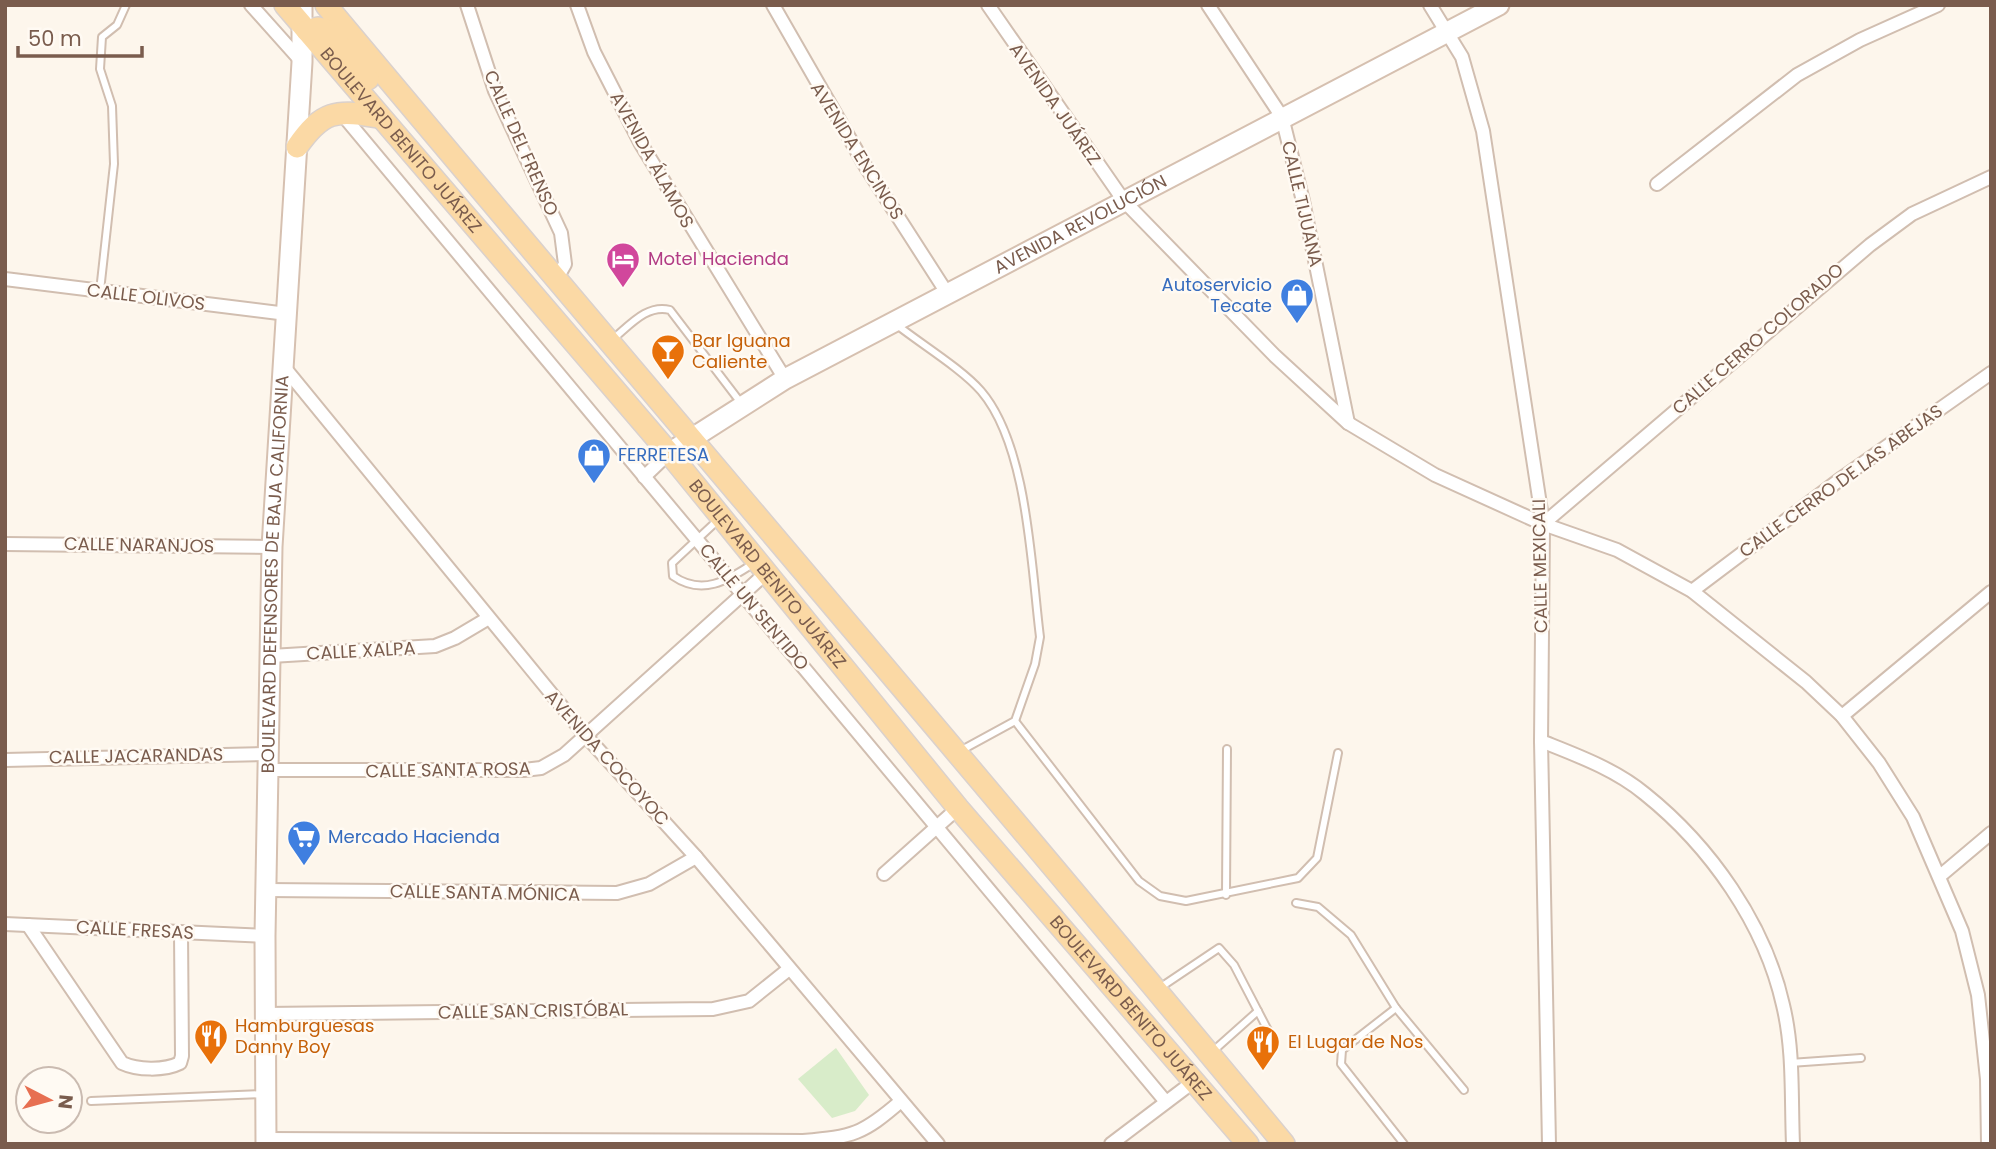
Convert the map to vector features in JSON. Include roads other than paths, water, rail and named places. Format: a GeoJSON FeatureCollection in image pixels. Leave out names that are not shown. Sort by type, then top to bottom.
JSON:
{"type":"FeatureCollection","features":[{"type":"Feature","properties":{"kind":"main road","name":"BOULEVARD BENITO JUÁREZ"},"geometry":{"type":"LineString","coordinates":[[285,5],[304,21],[378,117],[669,453],[958,808],[1248,1144]]}},
{"type":"Feature","properties":{"kind":"main road","name":"BOULEVARD BENITO JUÁREZ"},"geometry":{"type":"LineString","coordinates":[[326,5],[688,439],[957,753],[1284,1144]]}},
{"type":"Feature","properties":{"kind":"main road","name":"AVENIDA REVOLUCIÓN"},"geometry":{"type":"LineString","coordinates":[[669,453],[785,379],[1499,5]]}},
{"type":"Feature","properties":{"kind":"main road","name":"BOULEVARD DEFENSORES DE BAJA CALIFORNIA"},"geometry":{"type":"LineString","coordinates":[[266,1141],[265,936],[272,547],[304,21]]}},
{"type":"Feature","properties":{"kind":"main road"},"geometry":{"type":"LineString","coordinates":[[304,21],[326,30],[370,81],[401,95]]}},
{"type":"Feature","properties":{"kind":"main road"},"geometry":{"type":"LineString","coordinates":[[297,147],[312,126],[332,113],[378,117]]}},
{"type":"Feature","properties":{"kind":"street"},"geometry":{"type":"LineString","coordinates":[[251,5],[302,62]]}},
{"type":"Feature","properties":{"kind":"street","name":"CALLE DEL FRENSO"},"geometry":{"type":"LineString","coordinates":[[467,5],[495,91],[561,233],[565,264],[556,280]]}},
{"type":"Feature","properties":{"kind":"street","name":"AVENIDA ÁLAMOS"},"geometry":{"type":"LineString","coordinates":[[577,5],[594,52],[641,144],[785,379]]}},
{"type":"Feature","properties":{"kind":"street","name":"AVENIDA ENCINOS"},"geometry":{"type":"LineString","coordinates":[[773,5],[859,156],[947,293]]}},
{"type":"Feature","properties":{"kind":"street","name":"AVENIDA JUÁREZ"},"geometry":{"type":"LineString","coordinates":[[988,5],[1124,201],[1275,356],[1348,424],[1435,475],[1543,524],[1617,550],[1692,591],[1806,682],[1842,716],[1879,763],[1913,817],[1962,931],[1978,995],[1987,1079],[1988,1144]]}},
{"type":"Feature","properties":{"kind":"street","name":"CALLE TIJUANA"},"geometry":{"type":"LineString","coordinates":[[1208,5],[1282,117],[1303,201],[1348,424]]}},
{"type":"Feature","properties":{"kind":"street","name":"CALLE MEXICALI"},"geometry":{"type":"LineString","coordinates":[[1430,5],[1449,32],[1470,78],[1483,131],[1543,524],[1541,741],[1549,1144]]}},
{"type":"Feature","properties":{"kind":"street"},"geometry":{"type":"LineString","coordinates":[[1657,184],[1797,75],[1860,40],[1938,5]]}},
{"type":"Feature","properties":{"kind":"street","name":"CALLE UN SENTIDO"},"geometry":{"type":"LineString","coordinates":[[341,113],[1166,1102]]}},
{"type":"Feature","properties":{"kind":"street","name":"CALLE CERRO COLORADO"},"geometry":{"type":"LineString","coordinates":[[1543,524],[1870,244],[1912,214],[1991,177]]}},
{"type":"Feature","properties":{"kind":"street","name":"CALLE OLIVOS"},"geometry":{"type":"LineString","coordinates":[[5,279],[287,314]]}},
{"type":"Feature","properties":{"kind":"street","name":"AVENIDA COCOYOC"},"geometry":{"type":"LineString","coordinates":[[284,367],[487,619],[586,736],[696,857],[937,1144]]}},
{"type":"Feature","properties":{"kind":"street","name":"CALLE CERRO DE LAS ABEJAS"},"geometry":{"type":"LineString","coordinates":[[1692,591],[1842,478],[1991,373]]}},
{"type":"Feature","properties":{"kind":"street"},"geometry":{"type":"LineString","coordinates":[[644,477],[669,453]]}},
{"type":"Feature","properties":{"kind":"street","name":"CALLE NARANJOS"},"geometry":{"type":"LineString","coordinates":[[5,544],[272,547]]}},
{"type":"Feature","properties":{"kind":"street","name":"CALLE SANTA ROSA"},"geometry":{"type":"LineString","coordinates":[[267,762],[524,770],[554,763],[743,593],[760,568]]}},
{"type":"Feature","properties":{"kind":"street"},"geometry":{"type":"LineString","coordinates":[[1842,716],[1991,592]]}},
{"type":"Feature","properties":{"kind":"street","name":"CALLE XALPA"},"geometry":{"type":"LineString","coordinates":[[271,656],[435,646],[455,638],[487,619]]}},
{"type":"Feature","properties":{"kind":"street"},"geometry":{"type":"LineString","coordinates":[[1541,741],[1592,762],[1645,793],[1717,867],[1747,914],[1769,961],[1783,1005],[1790,1063],[1793,1144]]}},
{"type":"Feature","properties":{"kind":"street","name":"CALLE JACARANDAS"},"geometry":{"type":"LineString","coordinates":[[5,760],[267,762]]}},
{"type":"Feature","properties":{"kind":"street"},"geometry":{"type":"LineString","coordinates":[[884,874],[958,808]]}},
{"type":"Feature","properties":{"kind":"street"},"geometry":{"type":"LineString","coordinates":[[1940,876],[1991,833]]}},
{"type":"Feature","properties":{"kind":"street","name":"CALLE SANTA MÓNICA"},"geometry":{"type":"LineString","coordinates":[[266,890],[617,893],[649,884],[696,857]]}},
{"type":"Feature","properties":{"kind":"street","name":"CALLE FRESAS"},"geometry":{"type":"LineString","coordinates":[[5,924],[265,936]]}},
{"type":"Feature","properties":{"kind":"street"},"geometry":{"type":"LineString","coordinates":[[28,925],[122,1063],[143,1068],[173,1067],[180,1063],[182,1056],[181,933]]}},
{"type":"Feature","properties":{"kind":"street","name":"CALLE SAN CRISTÓBAL"},"geometry":{"type":"LineString","coordinates":[[265,1014],[713,1009],[749,1001],[789,970]]}},
{"type":"Feature","properties":{"kind":"street"},"geometry":{"type":"LineString","coordinates":[[1111,1144],[1193,1082]]}},
{"type":"Feature","properties":{"kind":"street"},"geometry":{"type":"LineString","coordinates":[[266,1141],[826,1139],[870,1128],[901,1101]]}},
{"type":"Feature","properties":{"kind":"lane"},"geometry":{"type":"LineString","coordinates":[[100,291],[114,164],[112,106],[101,78],[102,37],[117,25],[126,5]]}},
{"type":"Feature","properties":{"kind":"lane"},"geometry":{"type":"LineString","coordinates":[[608,343],[645,313],[659,307],[670,310],[742,405]]}},
{"type":"Feature","properties":{"kind":"lane"},"geometry":{"type":"LineString","coordinates":[[893,321],[981,390],[1000,421],[1017,461],[1040,637],[1035,664],[1015,721],[957,753]]}},
{"type":"Feature","properties":{"kind":"lane"},"geometry":{"type":"LineString","coordinates":[[720,518],[672,564],[673,576],[688,586],[696,587],[760,568]]}},
{"type":"Feature","properties":{"kind":"lane"},"geometry":{"type":"LineString","coordinates":[[1015,721],[1139,881],[1160,896],[1186,901],[1226,895],[1298,878],[1317,858],[1338,753]]}},
{"type":"Feature","properties":{"kind":"lane"},"geometry":{"type":"LineString","coordinates":[[1226,895],[1227,749]]}},
{"type":"Feature","properties":{"kind":"lane"},"geometry":{"type":"LineString","coordinates":[[1296,904],[1318,907],[1350,935],[1396,1007],[1464,1090]]}},
{"type":"Feature","properties":{"kind":"lane"},"geometry":{"type":"LineString","coordinates":[[1157,990],[1219,948],[1234,965],[1272,1038]]}},
{"type":"Feature","properties":{"kind":"lane"},"geometry":{"type":"LineString","coordinates":[[1396,1007],[1342,1050],[1339,1058],[1340,1065],[1404,1144]]}},
{"type":"Feature","properties":{"kind":"lane"},"geometry":{"type":"LineString","coordinates":[[1210,1054],[1258,1011]]}},
{"type":"Feature","properties":{"kind":"lane"},"geometry":{"type":"LineString","coordinates":[[1790,1063],[1861,1058]]}},
{"type":"Feature","properties":{"kind":"lane"},"geometry":{"type":"LineString","coordinates":[[91,1101],[266,1094]]}},
{"type":"Feature","properties":{"kind":"place","name":"Motel Hacienda"},"geometry":{"type":"Point","coordinates":[623,289]}},
{"type":"Feature","properties":{"kind":"place","name":"Autoservicio Tecate"},"geometry":{"type":"Point","coordinates":[1297,325]}},
{"type":"Feature","properties":{"kind":"place","name":"Bar Iguana Caliente"},"geometry":{"type":"Point","coordinates":[668,381]}},
{"type":"Feature","properties":{"kind":"place","name":"FERRETESA"},"geometry":{"type":"Point","coordinates":[594,485]}},
{"type":"Feature","properties":{"kind":"place","name":"Mercado Hacienda"},"geometry":{"type":"Point","coordinates":[304,867]}},
{"type":"Feature","properties":{"kind":"place","name":"Hamburguesas Danny Boy"},"geometry":{"type":"Point","coordinates":[211,1066]}},
{"type":"Feature","properties":{"kind":"place","name":"El Lugar de Nos"},"geometry":{"type":"Point","coordinates":[1263,1072]}}]}
